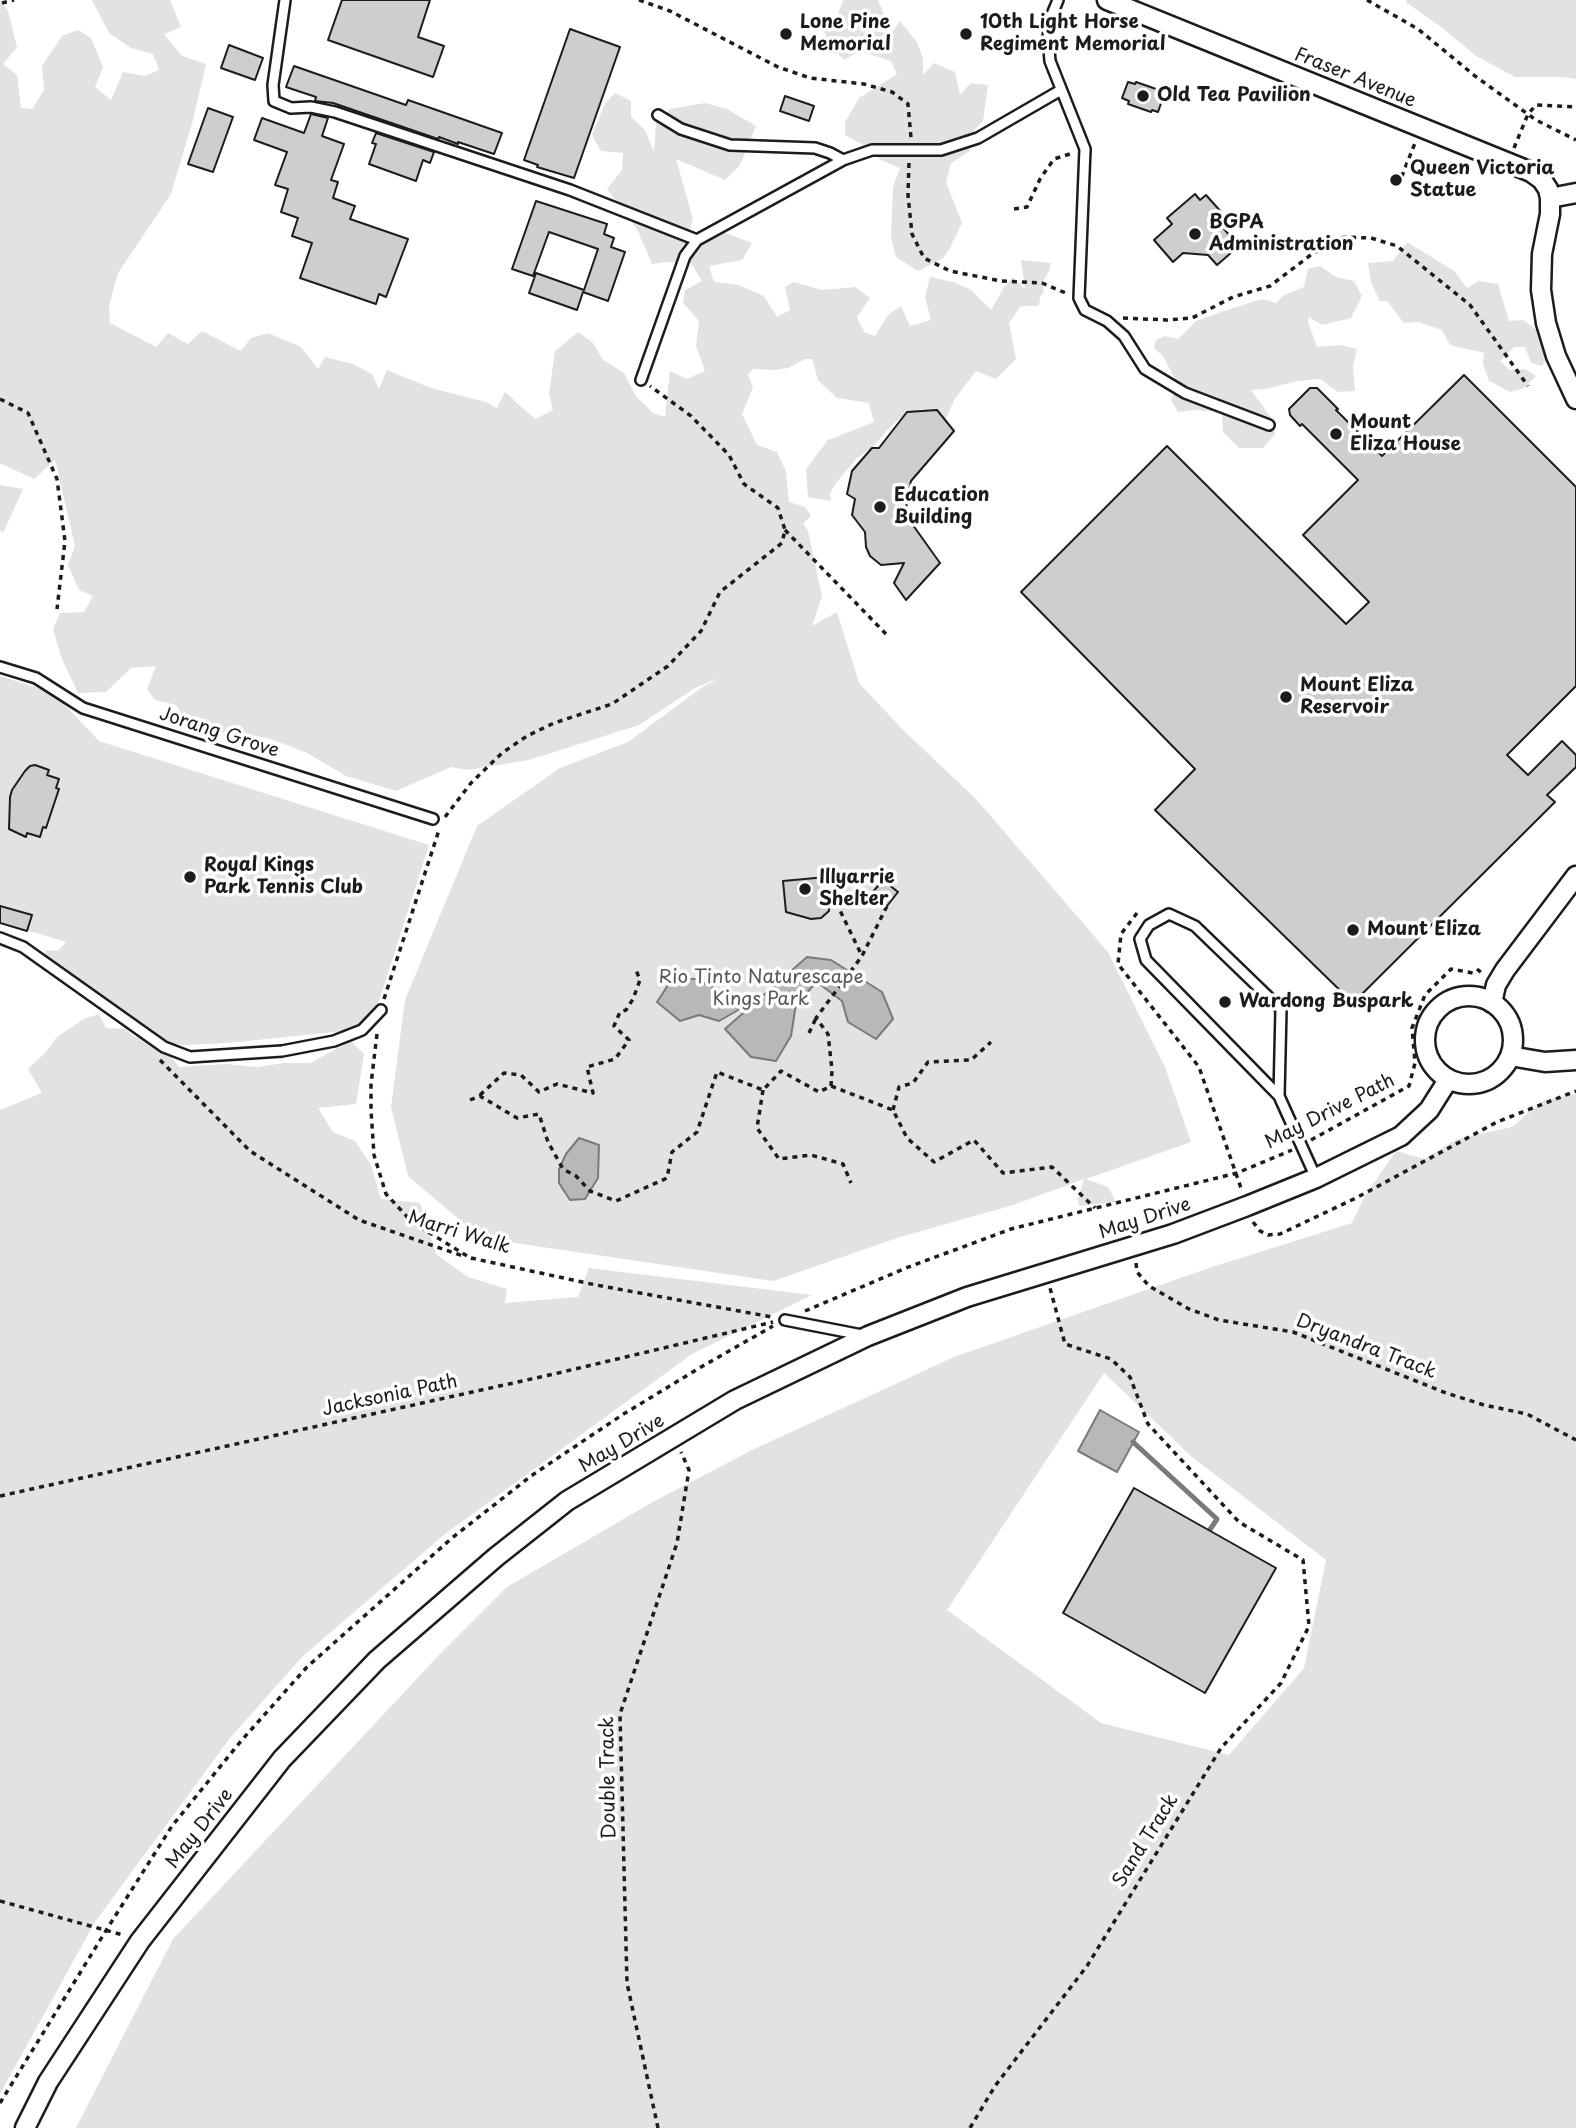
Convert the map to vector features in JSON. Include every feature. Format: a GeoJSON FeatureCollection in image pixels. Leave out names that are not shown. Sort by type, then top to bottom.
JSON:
{"type":"FeatureCollection","features":[{"type":"Feature","properties":{"kind":"street","name":"Fraser Avenue"},"geometry":{"type":"LineString","coordinates":[[1107,0],[1531,172],[1542,180],[1550,198]]}},
{"type":"Feature","properties":{"kind":"street"},"geometry":{"type":"LineString","coordinates":[[1576,193],[1550,198],[1550,214],[1542,254],[1541,290],[1546,323],[1556,356],[1576,399]]}},
{"type":"Feature","properties":{"kind":"street"},"geometry":{"type":"LineString","coordinates":[[1492,1003],[1496,985],[1505,970],[1576,876]]}},
{"type":"Feature","properties":{"kind":"street"},"geometry":{"type":"LineString","coordinates":[[1462,996],[1478,997],[1492,1003],[1503,1013],[1511,1026],[1513,1041],[1503,1068],[1491,1078],[1477,1084],[1448,1080],[1436,1070],[1427,1056],[1424,1041],[1427,1026],[1435,1012],[1447,1002],[1462,996]]}},
{"type":"Feature","properties":{"kind":"street"},"geometry":{"type":"LineString","coordinates":[[1510,1055],[1545,1062],[1576,1060]]}},
{"type":"Feature","properties":{"kind":"street","name":"May Drive"},"geometry":{"type":"LineString","coordinates":[[25,2128],[48,2082],[140,1941],[282,1759],[377,1660],[496,1557],[567,1501],[736,1400],[869,1336],[967,1297],[1174,1234],[1316,1178],[1401,1136],[1429,1110],[1448,1080]]}},
{"type":"Feature","properties":{"kind":"lane"},"geometry":{"type":"LineString","coordinates":[[285,0],[273,85],[274,101],[291,108],[311,107],[335,112],[570,190],[697,240]]}},
{"type":"Feature","properties":{"kind":"lane"},"geometry":{"type":"LineString","coordinates":[[1058,0],[1051,17],[1048,37],[1050,61],[1085,149],[1079,298],[1085,310],[1107,321],[1124,336],[1145,369],[1185,393],[1269,425]]}},
{"type":"Feature","properties":{"kind":"lane"},"geometry":{"type":"LineString","coordinates":[[641,380],[685,257],[697,240],[842,160],[872,150],[941,150],[978,138],[1061,90]]}},
{"type":"Feature","properties":{"kind":"lane"},"geometry":{"type":"LineString","coordinates":[[659,115],[681,129],[730,145],[815,148],[842,160]]}},
{"type":"Feature","properties":{"kind":"lane","name":"Jorang Grove"},"geometry":{"type":"LineString","coordinates":[[0,667],[36,678],[83,708],[433,819]]}},
{"type":"Feature","properties":{"kind":"lane"},"geometry":{"type":"LineString","coordinates":[[1279,1096],[1281,1009],[1195,926],[1169,914],[1149,925],[1140,939],[1146,960],[1279,1096],[1316,1178]]}},
{"type":"Feature","properties":{"kind":"lane"},"geometry":{"type":"LineString","coordinates":[[0,938],[23,947],[164,1047],[190,1057],[282,1051],[334,1041],[362,1030],[380,1010]]}},
{"type":"Feature","properties":{"kind":"lane"},"geometry":{"type":"LineString","coordinates":[[785,1320],[869,1336]]}},
{"type":"Feature","properties":{"kind":"path"},"geometry":{"type":"LineString","coordinates":[[2,3],[14,0]]}},
{"type":"Feature","properties":{"kind":"path"},"geometry":{"type":"LineString","coordinates":[[639,0],[670,11],[778,67],[810,78],[864,84],[892,92],[908,104],[911,135],[908,195],[912,234],[924,258],[950,271],[1001,281],[1042,283],[1079,298]]}},
{"type":"Feature","properties":{"kind":"path"},"geometry":{"type":"LineString","coordinates":[[1367,0],[1418,29],[1475,76],[1528,114],[1576,140]]}},
{"type":"Feature","properties":{"kind":"path"},"geometry":{"type":"LineString","coordinates":[[1519,135],[1528,114],[1536,105],[1576,107]]}},
{"type":"Feature","properties":{"kind":"path"},"geometry":{"type":"LineString","coordinates":[[1398,186],[1413,147]]}},
{"type":"Feature","properties":{"kind":"path"},"geometry":{"type":"LineString","coordinates":[[1014,209],[1027,207],[1040,179],[1054,159],[1085,149]]}},
{"type":"Feature","properties":{"kind":"path"},"geometry":{"type":"LineString","coordinates":[[1096,316],[1167,320],[1192,318],[1233,297],[1270,286],[1312,254],[1344,237],[1371,237],[1397,246],[1470,305],[1528,386]]}},
{"type":"Feature","properties":{"kind":"path"},"geometry":{"type":"LineString","coordinates":[[641,380],[691,416],[729,455],[744,484],[778,508],[785,530],[886,634]]}},
{"type":"Feature","properties":{"kind":"path"},"geometry":{"type":"LineString","coordinates":[[0,399],[28,413],[57,479],[65,541],[57,609]]}},
{"type":"Feature","properties":{"kind":"path"},"geometry":{"type":"LineString","coordinates":[[472,1259],[412,1222],[386,1194],[374,1155],[371,1084],[380,1010],[442,821],[471,783],[502,753],[527,736],[554,723],[612,704],[668,666],[701,631],[719,592],[782,543],[785,530]]}},
{"type":"Feature","properties":{"kind":"path"},"geometry":{"type":"LineString","coordinates":[[828,898],[835,900],[862,956]]}},
{"type":"Feature","properties":{"kind":"path"},"geometry":{"type":"LineString","coordinates":[[809,1033],[816,1018],[862,956],[887,906]]}},
{"type":"Feature","properties":{"kind":"path"},"geometry":{"type":"LineString","coordinates":[[1137,913],[1121,934],[1118,964],[1199,1066],[1253,1223],[1268,1235],[1280,1234],[1356,1198],[1497,1122],[1576,1091]]}},
{"type":"Feature","properties":{"kind":"path","name":"May Drive Path"},"geometry":{"type":"LineString","coordinates":[[1237,1173],[1302,1145],[1409,1086],[1415,1063],[1412,1028],[1425,995],[1451,969],[1473,972]]}},
{"type":"Feature","properties":{"kind":"path"},"geometry":{"type":"LineString","coordinates":[[470,1100],[480,1096],[504,1073],[521,1075],[539,1092],[557,1084],[593,1093],[587,1067],[615,1059],[629,1040],[614,1026],[620,1012],[626,1010],[634,999],[640,980],[636,970]]}},
{"type":"Feature","properties":{"kind":"path"},"geometry":{"type":"LineString","coordinates":[[816,1018],[828,1034],[831,1086]]}},
{"type":"Feature","properties":{"kind":"path"},"geometry":{"type":"LineString","coordinates":[[991,1042],[971,1060],[928,1062],[913,1083],[899,1087],[893,1110],[906,1138],[934,1162],[974,1140],[1003,1174],[1052,1167],[1095,1208]]}},
{"type":"Feature","properties":{"kind":"path","name":"Marri Walk"},"geometry":{"type":"LineString","coordinates":[[158,1058],[250,1151],[359,1220],[472,1259],[785,1320]]}},
{"type":"Feature","properties":{"kind":"path"},"geometry":{"type":"LineString","coordinates":[[788,1075],[791,1068]]}},
{"type":"Feature","properties":{"kind":"path"},"geometry":{"type":"LineString","coordinates":[[851,1183],[843,1164],[811,1155],[779,1159],[757,1128],[763,1090],[781,1071],[819,1092],[831,1086],[893,1110]]}},
{"type":"Feature","properties":{"kind":"path"},"geometry":{"type":"LineString","coordinates":[[480,1096],[517,1118],[539,1114],[548,1142],[563,1169],[576,1176],[593,1192],[616,1201],[667,1178],[672,1152],[697,1132],[718,1072],[763,1090]]}},
{"type":"Feature","properties":{"kind":"path","name":"Dryandra Track"},"geometry":{"type":"LineString","coordinates":[[1134,1245],[1138,1272],[1149,1286],[1189,1309],[1219,1320],[1293,1332],[1446,1393],[1527,1414],[1576,1440]]}},
{"type":"Feature","properties":{"kind":"path","name":"Sand Track"},"geometry":{"type":"LineString","coordinates":[[970,2128],[995,2086],[1087,1966],[1221,1748],[1281,1683],[1309,1626],[1303,1560],[1239,1522],[1148,1424],[1130,1377],[1111,1359],[1065,1343],[1046,1273]]}},
{"type":"Feature","properties":{"kind":"path","name":"Jacksonia Path"},"geometry":{"type":"LineString","coordinates":[[0,1496],[554,1374],[785,1320]]}},
{"type":"Feature","properties":{"kind":"path","name":"Double Track"},"geometry":{"type":"LineString","coordinates":[[659,2128],[628,1983],[620,1714],[677,1543],[689,1470],[675,1436]]}},
{"type":"Feature","properties":{"kind":"path"},"geometry":{"type":"LineString","coordinates":[[0,1901],[107,1929],[140,1941]]}},
{"type":"Feature","properties":{"kind":"green space","name":"Rio Tinto Naturescape Kings Park"},"geometry":{"type":"Polygon","coordinates":[[[0,0],[8,11],[17,47],[3,64],[17,75],[21,108],[32,109],[44,90],[42,66],[62,36],[78,30],[91,38],[103,67],[95,87],[111,100],[123,72],[145,76],[159,70],[153,54],[131,48],[109,33],[92,0],[170,0],[181,27],[164,34],[182,56],[206,64],[171,194],[118,273],[109,306],[110,323],[156,347],[168,333],[188,344],[202,331],[241,351],[251,338],[268,333],[301,347],[318,369],[325,357],[353,364],[372,374],[379,389],[387,370],[431,388],[486,402],[497,408],[505,392],[535,419],[553,410],[549,394],[555,351],[578,332],[593,343],[603,360],[624,373],[636,396],[653,413],[665,417],[670,371],[687,379],[705,371],[696,346],[699,321],[683,303],[685,290],[702,281],[691,263],[652,264],[637,229],[607,189],[622,170],[623,153],[601,151],[592,135],[605,104],[615,93],[631,101],[631,117],[645,130],[654,152],[656,123],[670,109],[705,103],[727,109],[756,126],[740,165],[725,180],[676,159],[693,219],[688,236],[700,240],[713,228],[752,243],[742,260],[709,266],[714,282],[739,285],[764,296],[777,317],[790,310],[785,287],[794,282],[822,290],[855,287],[870,298],[857,317],[864,332],[875,336],[888,315],[901,306],[910,326],[931,320],[925,297],[930,277],[953,282],[971,290],[991,310],[1013,277],[1025,289],[1021,260],[1051,263],[1042,283],[1044,292],[1039,306],[1021,306],[1009,323],[1016,359],[996,379],[976,371],[954,400],[946,419],[923,409],[905,414],[873,447],[856,459],[830,493],[831,501],[808,497],[806,469],[828,440],[874,422],[869,403],[837,398],[818,380],[812,359],[805,359],[788,368],[753,369],[748,375],[753,387],[742,414],[757,445],[777,452],[786,472],[789,502],[805,507],[811,516],[803,523],[808,531],[822,596],[812,626],[837,612],[859,683],[904,731],[976,799],[1108,952],[1165,1067],[1191,1142],[1086,1179],[1108,1187],[1116,1202],[1079,1206],[1078,1199],[1084,1179],[1013,1205],[900,1237],[773,1281],[481,1238],[408,1176],[391,1107],[405,1000],[477,826],[560,768],[628,742],[701,688],[719,678],[695,688],[639,725],[529,760],[468,770],[451,767],[396,791],[346,776],[307,753],[271,739],[238,732],[215,733],[189,725],[176,705],[155,700],[147,689],[156,666],[131,668],[106,692],[78,693],[61,657],[53,629],[60,613],[84,612],[93,596],[79,590],[68,565],[75,546],[55,460],[34,479],[0,463],[0,0]]]}},
{"type":"Feature","properties":{"kind":"green space"},"geometry":{"type":"Polygon","coordinates":[[[843,0],[878,0],[885,17],[872,31],[892,33],[900,21],[917,42],[923,59],[923,75],[934,63],[955,72],[960,95],[971,83],[988,85],[983,121],[974,130],[970,151],[951,163],[946,182],[962,223],[943,258],[918,271],[896,257],[891,237],[893,187],[900,168],[881,160],[865,146],[845,135],[845,122],[859,98],[897,74],[891,61],[860,51],[844,60],[830,45],[823,29],[838,14],[843,0]]]}},
{"type":"Feature","properties":{"kind":"green space"},"geometry":{"type":"Polygon","coordinates":[[[1406,0],[1576,0],[1576,79],[1515,77],[1476,56],[1406,0]]]}},
{"type":"Feature","properties":{"kind":"green space"},"geometry":{"type":"Polygon","coordinates":[[[1407,242],[1454,271],[1467,288],[1479,281],[1498,284],[1509,321],[1523,320],[1537,330],[1548,358],[1542,366],[1531,363],[1525,347],[1514,347],[1500,361],[1510,370],[1525,369],[1536,376],[1524,388],[1510,392],[1489,381],[1483,364],[1484,353],[1450,345],[1442,330],[1418,322],[1404,323],[1387,301],[1380,301],[1371,282],[1368,263],[1393,261],[1407,242]]]}},
{"type":"Feature","properties":{"kind":"green space"},"geometry":{"type":"Polygon","coordinates":[[[1320,266],[1336,277],[1354,281],[1362,296],[1351,318],[1322,325],[1309,317],[1308,322],[1317,347],[1340,345],[1357,349],[1353,366],[1355,391],[1338,392],[1320,379],[1251,390],[1272,419],[1275,434],[1263,448],[1239,448],[1223,432],[1222,412],[1178,412],[1171,400],[1177,383],[1163,356],[1154,348],[1156,340],[1165,336],[1178,339],[1196,321],[1262,299],[1276,303],[1284,295],[1304,287],[1308,269],[1320,266]]]}},
{"type":"Feature","properties":{"kind":"green space"},"geometry":{"type":"Polygon","coordinates":[[[0,485],[23,489],[3,533],[0,530],[0,485]]]}},
{"type":"Feature","properties":{"kind":"green space","name":"Royal Kings Park Tennis Club"},"geometry":{"type":"Polygon","coordinates":[[[0,676],[54,693],[99,741],[429,845],[375,1013],[365,1024],[354,1030],[228,1043],[167,1044],[47,958],[46,950],[58,951],[66,942],[0,922],[0,676]]]}},
{"type":"Feature","properties":{"kind":"green space"},"geometry":{"type":"Polygon","coordinates":[[[99,1014],[106,1028],[125,1029],[135,1037],[147,1039],[168,1053],[179,1067],[227,1064],[257,1067],[310,1063],[351,1041],[364,1054],[356,1104],[318,1108],[333,1132],[355,1141],[371,1165],[381,1199],[420,1203],[436,1254],[468,1277],[507,1289],[505,1303],[578,1297],[589,1268],[812,1295],[692,1354],[445,1534],[303,1656],[230,1738],[95,1922],[0,2094],[0,1110],[42,1093],[28,1069],[57,1037],[84,1019],[99,1014]]]}},
{"type":"Feature","properties":{"kind":"green space"},"geometry":{"type":"Polygon","coordinates":[[[1576,1094],[1576,2128],[76,2128],[173,1939],[440,1654],[507,1587],[651,1503],[752,1450],[954,1357],[1212,1267],[1352,1223],[1365,1196],[1396,1151],[1424,1159],[1457,1139],[1512,1127],[1544,1100],[1576,1094]],[[1104,1373],[947,1610],[1101,1723],[1229,1755],[1304,1668],[1326,1560],[1192,1457],[1104,1373]]]}},
{"type":"Feature","properties":{"kind":"shaded area"},"geometry":{"type":"Polygon","coordinates":[[[807,957],[831,960],[882,992],[893,1019],[876,1039],[848,1022],[842,1001],[817,982],[796,1004],[791,1036],[776,1061],[751,1057],[725,1029],[807,957]]]}},
{"type":"Feature","properties":{"kind":"shaded area"},"geometry":{"type":"Polygon","coordinates":[[[672,979],[695,979],[726,993],[740,1009],[719,1021],[699,1015],[680,1021],[657,1002],[672,979]]]}},
{"type":"Feature","properties":{"kind":"shaded area"},"geometry":{"type":"Polygon","coordinates":[[[579,1138],[599,1145],[598,1178],[585,1199],[570,1200],[559,1183],[559,1169],[566,1154],[579,1138]]]}},
{"type":"Feature","properties":{"kind":"shaded area"},"geometry":{"type":"Polygon","coordinates":[[[1100,1410],[1139,1432],[1117,1472],[1078,1451],[1100,1410]]]}},
{"type":"Feature","properties":{"kind":"building"},"geometry":{"type":"Polygon","coordinates":[[[342,0],[430,0],[418,37],[444,46],[433,77],[328,40],[342,0]]]}},
{"type":"Feature","properties":{"kind":"building"},"geometry":{"type":"Polygon","coordinates":[[[570,29],[620,47],[574,178],[537,167],[538,165],[524,160],[570,29]]]}},
{"type":"Feature","properties":{"kind":"building"},"geometry":{"type":"Polygon","coordinates":[[[229,45],[263,58],[255,80],[221,68],[229,45]]]}},
{"type":"Feature","properties":{"kind":"building"},"geometry":{"type":"Polygon","coordinates":[[[294,66],[406,105],[408,100],[502,133],[494,154],[458,142],[439,137],[438,139],[333,103],[315,101],[316,97],[286,87],[294,66]]]}},
{"type":"Feature","properties":{"kind":"building","name":"Old Tea Pavilion"},"geometry":{"type":"Polygon","coordinates":[[[1128,82],[1159,90],[1159,93],[1164,95],[1158,112],[1128,104],[1129,101],[1122,98],[1128,82]]]}},
{"type":"Feature","properties":{"kind":"building"},"geometry":{"type":"Polygon","coordinates":[[[785,96],[814,106],[809,121],[780,111],[785,96]]]}},
{"type":"Feature","properties":{"kind":"building"},"geometry":{"type":"Polygon","coordinates":[[[208,108],[233,117],[213,172],[188,164],[208,108]]]}},
{"type":"Feature","properties":{"kind":"building"},"geometry":{"type":"Polygon","coordinates":[[[311,114],[328,118],[322,136],[344,144],[331,180],[338,182],[333,198],[355,206],[350,219],[408,239],[386,297],[379,294],[376,304],[300,278],[312,243],[292,236],[298,218],[281,212],[288,189],[275,185],[287,152],[254,140],[262,118],[304,133],[311,114]]]}},
{"type":"Feature","properties":{"kind":"building"},"geometry":{"type":"Polygon","coordinates":[[[376,133],[434,152],[430,163],[423,160],[416,181],[369,164],[376,144],[372,143],[376,133]]]}},
{"type":"Feature","properties":{"kind":"building","name":"BGPA Administration"},"geometry":{"type":"Polygon","coordinates":[[[1195,194],[1200,200],[1206,195],[1231,223],[1224,229],[1239,246],[1217,265],[1208,255],[1183,253],[1173,262],[1154,240],[1172,224],[1167,218],[1195,194]]]}},
{"type":"Feature","properties":{"kind":"building"},"geometry":{"type":"Polygon","coordinates":[[[536,201],[607,224],[604,234],[614,238],[611,247],[625,252],[608,301],[583,292],[577,310],[529,293],[536,273],[584,290],[598,249],[549,232],[533,276],[512,269],[536,201]]]}},
{"type":"Feature","properties":{"kind":"building","name":"Mount Eliza Reservoir"},"geometry":{"type":"Polygon","coordinates":[[[1464,375],[1576,487],[1576,686],[1507,755],[1528,775],[1562,741],[1576,755],[1576,767],[1547,795],[1555,802],[1353,1003],[1155,810],[1195,769],[1021,592],[1167,446],[1346,624],[1369,602],[1303,535],[1358,480],[1302,424],[1300,426],[1290,415],[1289,409],[1310,388],[1317,388],[1382,456],[1464,375]]]}},
{"type":"Feature","properties":{"kind":"building","name":"Education Building"},"geometry":{"type":"Polygon","coordinates":[[[937,410],[954,431],[911,481],[905,514],[940,563],[906,600],[894,583],[904,563],[881,565],[870,556],[865,532],[852,515],[855,499],[847,494],[852,471],[872,448],[879,448],[907,412],[937,410]]]}},
{"type":"Feature","properties":{"kind":"building"},"geometry":{"type":"Polygon","coordinates":[[[35,765],[49,770],[47,775],[59,779],[56,788],[59,789],[46,828],[43,827],[40,837],[27,833],[26,837],[9,829],[10,797],[25,771],[35,765]]]}},
{"type":"Feature","properties":{"kind":"building","name":"Illyarrie Shelter"},"geometry":{"type":"Polygon","coordinates":[[[826,877],[829,911],[821,918],[811,919],[786,912],[783,881],[826,877]]]}},
{"type":"Feature","properties":{"kind":"building"},"geometry":{"type":"Polygon","coordinates":[[[883,880],[898,892],[887,906],[872,893],[883,880]]]}},
{"type":"Feature","properties":{"kind":"building"},"geometry":{"type":"Polygon","coordinates":[[[0,906],[32,915],[27,931],[0,923],[0,906]]]}},
{"type":"Feature","properties":{"kind":"building"},"geometry":{"type":"Polygon","coordinates":[[[1134,1488],[1276,1568],[1205,1693],[1063,1613],[1134,1488]]]}},
{"type":"Feature","properties":{"kind":"waterway"},"geometry":{"type":"LineString","coordinates":[[1133,1442],[1217,1519],[1209,1531]]}},
{"type":"Feature","properties":{"kind":"place","name":"Lone Pine Memorial"},"geometry":{"type":"Point","coordinates":[786,34]}},
{"type":"Feature","properties":{"kind":"place","name":"10th Light Horse Regiment Memorial"},"geometry":{"type":"Point","coordinates":[966,34]}},
{"type":"Feature","properties":{"kind":"place","name":"Old Tea Pavilion"},"geometry":{"type":"Point","coordinates":[1143,96]}},
{"type":"Feature","properties":{"kind":"place","name":"Queen Victoria Statue"},"geometry":{"type":"Point","coordinates":[1396,180]}},
{"type":"Feature","properties":{"kind":"place","name":"BGPA Administration"},"geometry":{"type":"Point","coordinates":[1195,234]}},
{"type":"Feature","properties":{"kind":"place","name":"Mount Eliza House"},"geometry":{"type":"Point","coordinates":[1336,434]}},
{"type":"Feature","properties":{"kind":"place","name":"Education Building"},"geometry":{"type":"Point","coordinates":[880,507]}},
{"type":"Feature","properties":{"kind":"place","name":"Mount Eliza Reservoir"},"geometry":{"type":"Point","coordinates":[1286,697]}},
{"type":"Feature","properties":{"kind":"place","name":"Royal Kings Park Tennis Club"},"geometry":{"type":"Point","coordinates":[190,877]}},
{"type":"Feature","properties":{"kind":"place","name":"Illyarrie Shelter"},"geometry":{"type":"Point","coordinates":[805,889]}},
{"type":"Feature","properties":{"kind":"place","name":"Mount Eliza"},"geometry":{"type":"Point","coordinates":[1353,930]}},
{"type":"Feature","properties":{"kind":"place","name":"Wardong Buspark"},"geometry":{"type":"Point","coordinates":[1225,1002]}}]}
